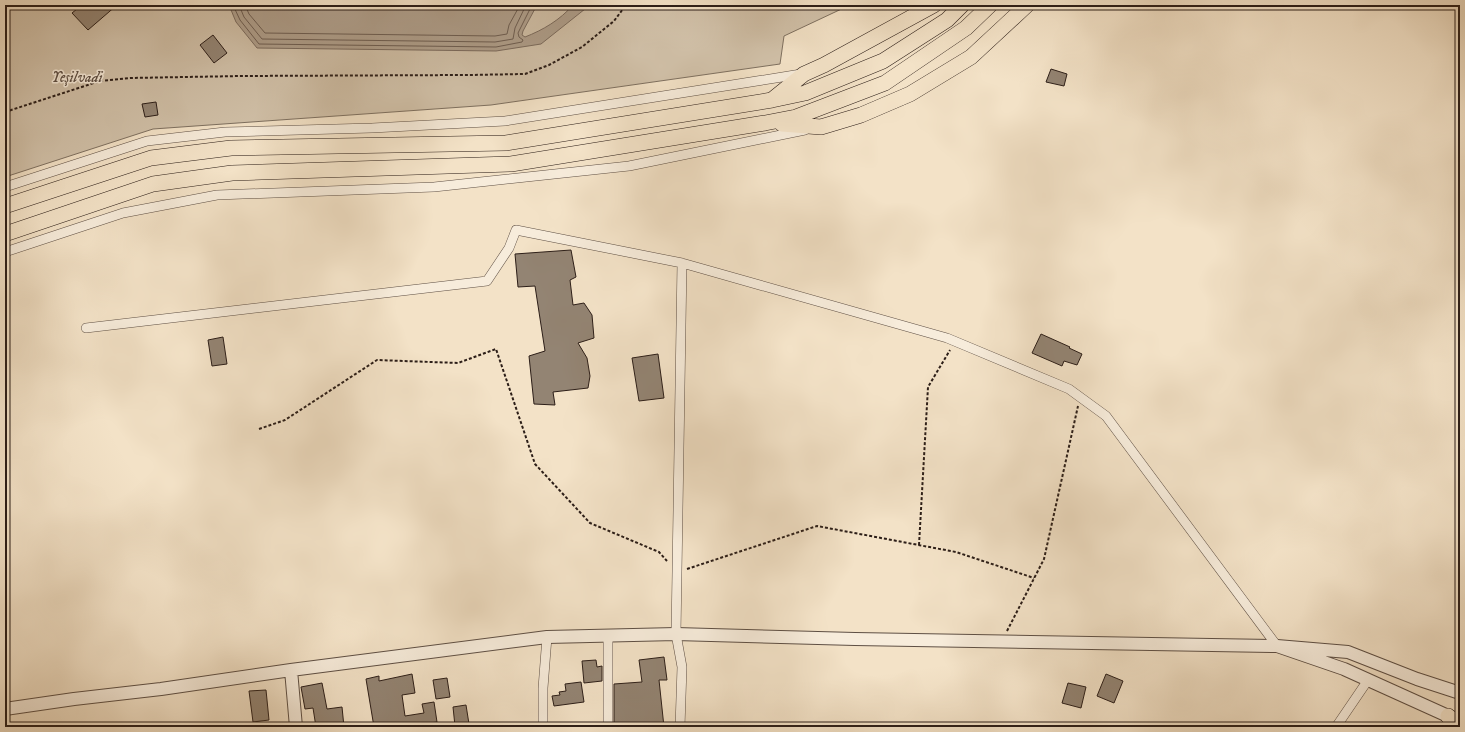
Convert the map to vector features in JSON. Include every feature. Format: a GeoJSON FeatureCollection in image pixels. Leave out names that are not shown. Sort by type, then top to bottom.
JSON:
{"type":"FeatureCollection","features":[{"type":"Feature","properties":{"kind":"main road"},"geometry":{"type":"LineString","coordinates":[[772,100],[804,74],[824,66],[934,5]]}},
{"type":"Feature","properties":{"kind":"main road"},"geometry":{"type":"LineString","coordinates":[[5,206],[150,158],[232,148],[506,143],[772,100],[805,93],[883,61],[947,20],[962,5]]}},
{"type":"Feature","properties":{"kind":"main road"},"geometry":{"type":"LineString","coordinates":[[5,234],[153,184],[232,173],[511,164],[765,123],[796,116],[885,83],[966,28],[990,5]]}},
{"type":"Feature","properties":{"kind":"main road"},"geometry":{"type":"LineString","coordinates":[[765,123],[821,127],[861,115],[910,94],[971,57],[1027,5]]}},
{"type":"Feature","properties":{"kind":"street"},"geometry":{"type":"LineString","coordinates":[[5,187],[147,141],[225,132],[372,128],[505,120],[804,74]]}},
{"type":"Feature","properties":{"kind":"street"},"geometry":{"type":"LineString","coordinates":[[5,252],[123,213],[217,196],[434,187],[629,166],[821,127]]}},
{"type":"Feature","properties":{"kind":"street"},"geometry":{"type":"LineString","coordinates":[[86,328],[487,281],[509,248],[516,230],[682,263],[947,338],[1069,389],[1106,416],[1278,646],[1344,669],[1455,721]]}},
{"type":"Feature","properties":{"kind":"street"},"geometry":{"type":"LineString","coordinates":[[680,727],[682,667],[676,634],[682,263]]}},
{"type":"Feature","properties":{"kind":"street"},"geometry":{"type":"LineString","coordinates":[[5,709],[547,637],[676,634],[1278,646],[1348,652],[1460,694]]}},
{"type":"Feature","properties":{"kind":"street"},"geometry":{"type":"LineString","coordinates":[[608,636],[608,727]]}},
{"type":"Feature","properties":{"kind":"street"},"geometry":{"type":"LineString","coordinates":[[543,727],[543,688],[547,637]]}},
{"type":"Feature","properties":{"kind":"street"},"geometry":{"type":"LineString","coordinates":[[291,670],[296,727]]}},
{"type":"Feature","properties":{"kind":"street"},"geometry":{"type":"LineString","coordinates":[[1336,727],[1368,680]]}},
{"type":"Feature","properties":{"kind":"path"},"geometry":{"type":"LineString","coordinates":[[5,112],[100,81],[130,78],[525,74],[549,65],[582,47],[614,21],[626,5]]}},
{"type":"Feature","properties":{"kind":"path"},"geometry":{"type":"LineString","coordinates":[[919,545],[928,387],[956,341]]}},
{"type":"Feature","properties":{"kind":"path"},"geometry":{"type":"LineString","coordinates":[[259,429],[286,420],[377,360],[458,363],[496,349],[534,464],[590,523],[659,552],[677,572],[817,526],[956,552],[1034,578]]}},
{"type":"Feature","properties":{"kind":"path"},"geometry":{"type":"LineString","coordinates":[[1001,641],[1044,559],[1080,397]]}},
{"type":"Feature","properties":{"kind":"green space","name":"Yeşilvadi"},"geometry":{"type":"Polygon","coordinates":[[[5,5],[850,5],[784,36],[780,64],[491,105],[153,129],[5,177],[5,5]]]}},
{"type":"Feature","properties":{"kind":"water"},"geometry":{"type":"Polygon","coordinates":[[[229,5],[537,5],[523,31],[522,35],[525,37],[551,24],[573,5],[590,5],[541,44],[496,51],[257,48],[236,22],[229,5]]]}},
{"type":"Feature","properties":{"kind":"building"},"geometry":{"type":"Polygon","coordinates":[[[82,5],[117,5],[88,30],[72,13],[82,5]]]}},
{"type":"Feature","properties":{"kind":"building"},"geometry":{"type":"Polygon","coordinates":[[[213,35],[227,53],[214,63],[200,45],[213,35]]]}},
{"type":"Feature","properties":{"kind":"building"},"geometry":{"type":"Polygon","coordinates":[[[1051,69],[1067,74],[1064,86],[1046,82],[1051,69]]]}},
{"type":"Feature","properties":{"kind":"building"},"geometry":{"type":"Polygon","coordinates":[[[156,102],[158,115],[145,117],[142,104],[156,102]]]}},
{"type":"Feature","properties":{"kind":"building"},"geometry":{"type":"Polygon","coordinates":[[[571,250],[576,277],[570,280],[573,305],[584,303],[592,315],[594,338],[578,343],[587,358],[590,376],[588,388],[553,392],[555,405],[534,404],[529,356],[545,351],[535,286],[518,287],[515,254],[571,250]]]}},
{"type":"Feature","properties":{"kind":"building"},"geometry":{"type":"Polygon","coordinates":[[[1041,334],[1082,354],[1077,365],[1064,361],[1062,366],[1032,353],[1041,334]]]}},
{"type":"Feature","properties":{"kind":"building"},"geometry":{"type":"Polygon","coordinates":[[[223,337],[227,364],[212,366],[208,340],[223,337]]]}},
{"type":"Feature","properties":{"kind":"building"},"geometry":{"type":"Polygon","coordinates":[[[658,354],[664,398],[639,401],[632,358],[658,354]]]}},
{"type":"Feature","properties":{"kind":"building"},"geometry":{"type":"Polygon","coordinates":[[[664,657],[667,680],[659,680],[664,727],[614,727],[614,684],[642,682],[639,660],[664,657]]]}},
{"type":"Feature","properties":{"kind":"building"},"geometry":{"type":"Polygon","coordinates":[[[596,660],[597,667],[602,666],[602,681],[584,683],[582,661],[596,660]]]}},
{"type":"Feature","properties":{"kind":"building"},"geometry":{"type":"Polygon","coordinates":[[[412,674],[415,693],[402,695],[405,716],[424,713],[422,704],[434,702],[437,722],[407,727],[394,727],[393,724],[374,727],[366,679],[379,676],[379,681],[412,674]]]}},
{"type":"Feature","properties":{"kind":"building"},"geometry":{"type":"Polygon","coordinates":[[[1106,674],[1123,681],[1114,703],[1097,696],[1106,674]]]}},
{"type":"Feature","properties":{"kind":"building"},"geometry":{"type":"Polygon","coordinates":[[[447,678],[450,697],[436,699],[433,680],[447,678]]]}},
{"type":"Feature","properties":{"kind":"building"},"geometry":{"type":"Polygon","coordinates":[[[581,682],[584,702],[554,706],[552,696],[560,695],[559,692],[566,691],[565,684],[581,682]]]}},
{"type":"Feature","properties":{"kind":"building"},"geometry":{"type":"Polygon","coordinates":[[[322,683],[327,709],[342,707],[344,727],[316,727],[313,708],[305,709],[301,687],[322,683]]]}},
{"type":"Feature","properties":{"kind":"building"},"geometry":{"type":"Polygon","coordinates":[[[1068,683],[1086,687],[1081,708],[1062,703],[1068,683]]]}},
{"type":"Feature","properties":{"kind":"building"},"geometry":{"type":"Polygon","coordinates":[[[266,690],[269,720],[253,722],[249,691],[266,690]]]}},
{"type":"Feature","properties":{"kind":"building"},"geometry":{"type":"Polygon","coordinates":[[[466,705],[469,724],[455,726],[453,707],[466,705]]]}}]}
